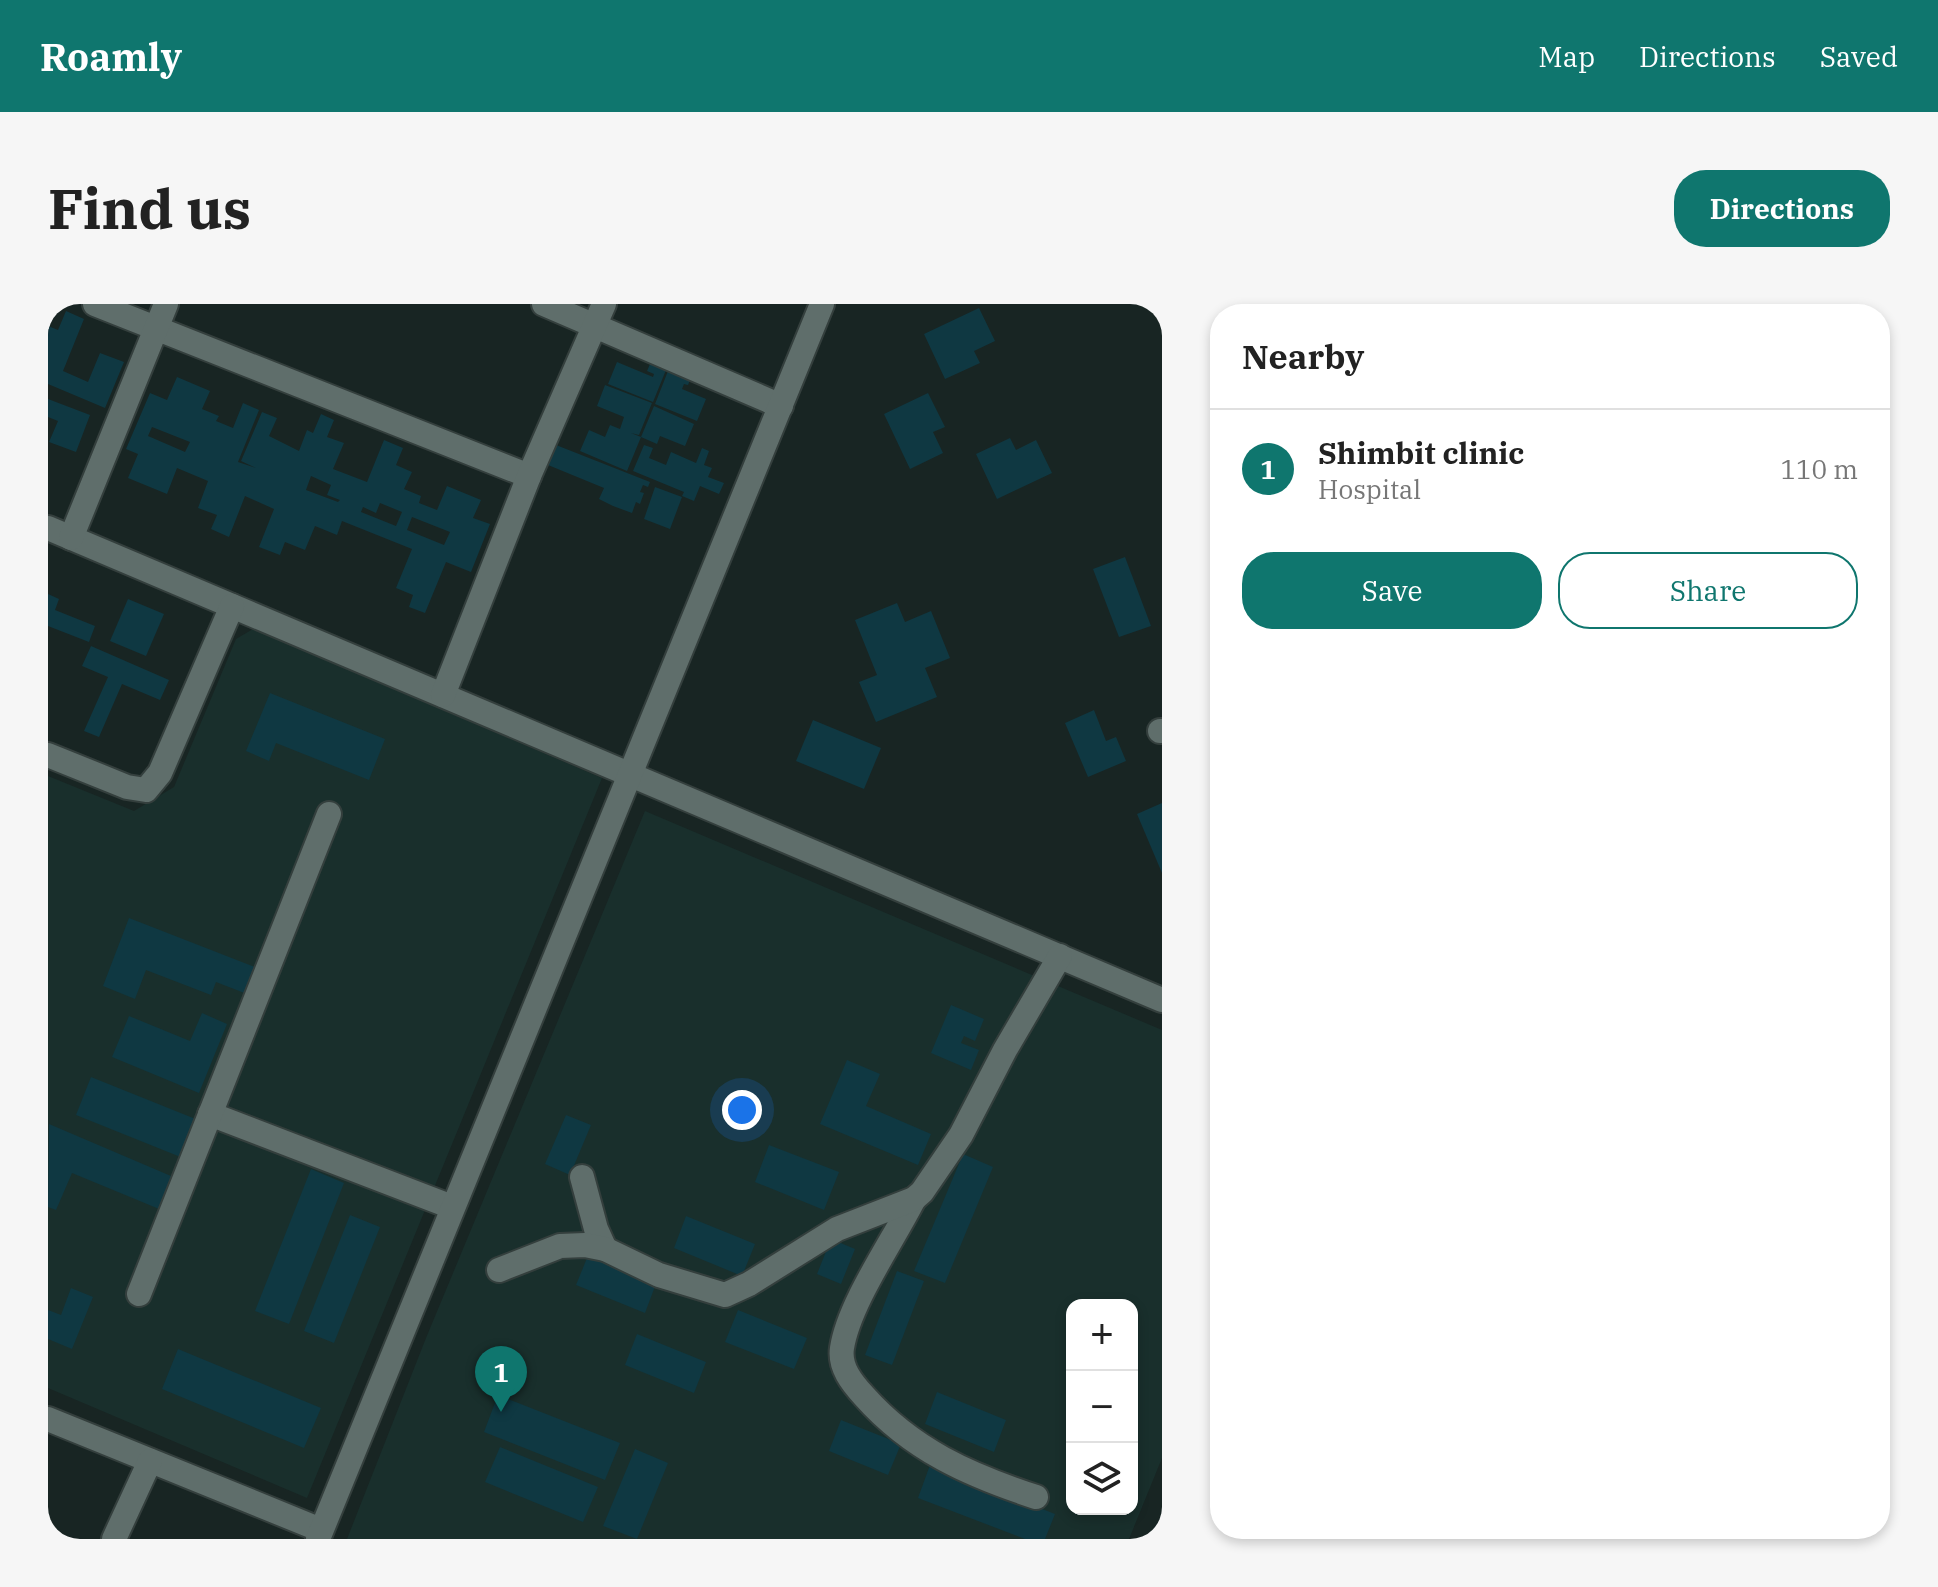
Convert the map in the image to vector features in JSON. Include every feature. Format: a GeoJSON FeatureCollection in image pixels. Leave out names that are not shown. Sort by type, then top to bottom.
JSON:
{"type":"FeatureCollection","features":[{"type":"Feature","properties":{"kind":"street"},"geometry":{"type":"LineString","coordinates":[[95,304],[529,476]]}},
{"type":"Feature","properties":{"kind":"street"},"geometry":{"type":"LineString","coordinates":[[71,538],[166,304]]}},
{"type":"Feature","properties":{"kind":"street"},"geometry":{"type":"LineString","coordinates":[[544,304],[600,314],[781,406]]}},
{"type":"Feature","properties":{"kind":"street"},"geometry":{"type":"LineString","coordinates":[[48,1419],[320,1535],[822,304]]}},
{"type":"Feature","properties":{"kind":"street"},"geometry":{"type":"LineString","coordinates":[[443,695],[529,476],[600,314]]}},
{"type":"Feature","properties":{"kind":"street"},"geometry":{"type":"LineString","coordinates":[[48,528],[1162,1000]]}},
{"type":"Feature","properties":{"kind":"street"},"geometry":{"type":"LineString","coordinates":[[48,755],[127,787],[146,790],[160,773],[232,606]]}},
{"type":"Feature","properties":{"kind":"street"},"geometry":{"type":"LineString","coordinates":[[139,1294],[329,814]]}},
{"type":"Feature","properties":{"kind":"street"},"geometry":{"type":"LineString","coordinates":[[1036,1497],[986,1480],[920,1447],[879,1414],[851,1381],[842,1363],[842,1348],[868,1282],[914,1199],[961,1135],[1005,1050],[1060,956]]}},
{"type":"Feature","properties":{"kind":"street"},"geometry":{"type":"LineString","coordinates":[[210,1114],[452,1207]]}},
{"type":"Feature","properties":{"kind":"street"},"geometry":{"type":"LineString","coordinates":[[582,1177],[596,1229],[605,1249]]}},
{"type":"Feature","properties":{"kind":"street"},"geometry":{"type":"LineString","coordinates":[[499,1270],[560,1246],[585,1245],[605,1249],[659,1275],[725,1295],[749,1284],[837,1229],[914,1199]]}},
{"type":"Feature","properties":{"kind":"street"},"geometry":{"type":"LineString","coordinates":[[114,1539],[150,1461]]}},
{"type":"Feature","properties":{"kind":"shaded area"},"geometry":{"type":"Polygon","coordinates":[[[253,629],[602,778],[307,1498],[48,1388],[48,776],[134,811],[174,787],[236,639],[253,629]]]}},
{"type":"Feature","properties":{"kind":"shaded area"},"geometry":{"type":"Polygon","coordinates":[[[645,811],[1162,1030],[1162,1458],[1129,1539],[347,1539],[426,1338],[645,811]]]}},
{"type":"Feature","properties":{"kind":"building"},"geometry":{"type":"Polygon","coordinates":[[[979,308],[995,341],[974,351],[980,363],[945,379],[924,334],[979,308]]]}},
{"type":"Feature","properties":{"kind":"building"},"geometry":{"type":"Polygon","coordinates":[[[66,311],[84,319],[63,371],[88,382],[100,353],[124,362],[105,408],[48,384],[48,326],[58,330],[66,311]]]}},
{"type":"Feature","properties":{"kind":"building"},"geometry":{"type":"Polygon","coordinates":[[[617,362],[653,377],[654,374],[647,371],[650,364],[666,370],[653,402],[608,384],[617,362]]]}},
{"type":"Feature","properties":{"kind":"building"},"geometry":{"type":"Polygon","coordinates":[[[668,371],[690,380],[682,389],[706,399],[697,421],[655,404],[668,371]]]}},
{"type":"Feature","properties":{"kind":"building"},"geometry":{"type":"Polygon","coordinates":[[[177,377],[210,391],[202,409],[219,416],[216,421],[233,428],[243,403],[259,410],[238,462],[256,468],[241,461],[262,412],[277,418],[269,436],[299,451],[307,430],[313,433],[321,414],[334,420],[327,437],[344,443],[333,469],[367,482],[384,440],[403,448],[396,465],[412,472],[404,489],[421,496],[419,503],[437,510],[447,486],[481,500],[473,518],[490,524],[471,572],[446,562],[425,613],[409,607],[413,595],[396,588],[412,549],[342,521],[337,535],[315,526],[305,550],[285,542],[280,555],[259,547],[274,509],[245,496],[229,537],[211,529],[217,515],[198,508],[208,481],[177,468],[167,494],[128,478],[138,454],[126,449],[150,393],[167,400],[177,377]],[[152,427],[148,436],[185,452],[190,442],[152,427]],[[311,476],[306,490],[338,502],[340,500],[327,495],[331,485],[311,476]],[[380,503],[376,513],[363,507],[361,512],[396,526],[402,512],[380,503]],[[412,517],[407,530],[444,545],[450,532],[412,517]]]}},
{"type":"Feature","properties":{"kind":"building"},"geometry":{"type":"Polygon","coordinates":[[[605,385],[652,403],[639,435],[631,433],[641,437],[627,471],[580,451],[589,430],[605,437],[610,425],[620,429],[624,417],[597,406],[605,385]]]}},
{"type":"Feature","properties":{"kind":"building"},"geometry":{"type":"Polygon","coordinates":[[[928,393],[945,427],[933,432],[943,453],[910,469],[884,414],[928,393]]]}},
{"type":"Feature","properties":{"kind":"building"},"geometry":{"type":"Polygon","coordinates":[[[48,399],[90,415],[76,452],[49,442],[58,421],[48,417],[48,399]]]}},
{"type":"Feature","properties":{"kind":"building"},"geometry":{"type":"Polygon","coordinates":[[[654,406],[694,424],[685,446],[660,436],[657,444],[641,437],[654,406]]]}},
{"type":"Feature","properties":{"kind":"building"},"geometry":{"type":"Polygon","coordinates":[[[1010,438],[1016,450],[1036,440],[1052,473],[997,499],[976,454],[1010,438]]]}},
{"type":"Feature","properties":{"kind":"building"},"geometry":{"type":"Polygon","coordinates":[[[556,445],[650,482],[648,487],[643,485],[640,504],[636,502],[632,513],[613,506],[599,499],[604,488],[548,465],[556,445]]]}},
{"type":"Feature","properties":{"kind":"building"},"geometry":{"type":"Polygon","coordinates":[[[644,445],[653,448],[649,458],[666,465],[671,452],[696,463],[702,448],[709,451],[704,465],[712,468],[708,477],[724,483],[719,494],[700,486],[694,501],[682,496],[684,492],[633,471],[644,445]]]}},
{"type":"Feature","properties":{"kind":"building"},"geometry":{"type":"Polygon","coordinates":[[[655,487],[682,497],[670,529],[644,519],[655,487]]]}},
{"type":"Feature","properties":{"kind":"building"},"geometry":{"type":"Polygon","coordinates":[[[1125,557],[1151,626],[1119,637],[1093,569],[1125,557]]]}},
{"type":"Feature","properties":{"kind":"building"},"geometry":{"type":"Polygon","coordinates":[[[48,594],[59,599],[55,610],[95,626],[89,642],[48,626],[48,594]]]}},
{"type":"Feature","properties":{"kind":"building"},"geometry":{"type":"Polygon","coordinates":[[[128,599],[164,614],[146,656],[110,641],[128,599]]]}},
{"type":"Feature","properties":{"kind":"building"},"geometry":{"type":"Polygon","coordinates":[[[897,603],[905,622],[931,611],[950,658],[925,668],[937,697],[876,722],[859,682],[877,675],[855,620],[897,603]]]}},
{"type":"Feature","properties":{"kind":"building"},"geometry":{"type":"Polygon","coordinates":[[[91,646],[169,680],[160,700],[122,684],[99,737],[84,731],[108,677],[82,666],[91,646]]]}},
{"type":"Feature","properties":{"kind":"building"},"geometry":{"type":"Polygon","coordinates":[[[270,693],[385,739],[369,780],[276,743],[269,761],[246,751],[270,693]]]}},
{"type":"Feature","properties":{"kind":"building"},"geometry":{"type":"Polygon","coordinates":[[[1094,710],[1106,741],[1116,737],[1126,761],[1088,777],[1065,723],[1094,710]]]}},
{"type":"Feature","properties":{"kind":"building"},"geometry":{"type":"Polygon","coordinates":[[[813,720],[881,748],[864,789],[796,761],[813,720]]]}},
{"type":"Feature","properties":{"kind":"building"},"geometry":{"type":"Polygon","coordinates":[[[1162,803],[1162,873],[1137,814],[1162,803]]]}},
{"type":"Feature","properties":{"kind":"building"},"geometry":{"type":"Polygon","coordinates":[[[129,918],[257,968],[247,994],[216,982],[211,995],[146,970],[135,999],[103,986],[129,918]]]}},
{"type":"Feature","properties":{"kind":"building"},"geometry":{"type":"Polygon","coordinates":[[[951,1005],[984,1019],[975,1041],[964,1036],[961,1043],[979,1050],[971,1070],[931,1053],[951,1005]]]}},
{"type":"Feature","properties":{"kind":"building"},"geometry":{"type":"Polygon","coordinates":[[[202,1013],[227,1024],[199,1093],[112,1057],[129,1016],[190,1041],[202,1013]]]}},
{"type":"Feature","properties":{"kind":"building"},"geometry":{"type":"Polygon","coordinates":[[[847,1060],[880,1074],[866,1106],[931,1134],[918,1165],[820,1124],[847,1060]]]}},
{"type":"Feature","properties":{"kind":"building"},"geometry":{"type":"Polygon","coordinates":[[[91,1077],[198,1120],[183,1158],[76,1115],[91,1077]]]}},
{"type":"Feature","properties":{"kind":"building"},"geometry":{"type":"Polygon","coordinates":[[[566,1115],[591,1125],[570,1175],[545,1164],[566,1115]]]}},
{"type":"Feature","properties":{"kind":"building"},"geometry":{"type":"Polygon","coordinates":[[[49,1124],[178,1179],[164,1211],[72,1173],[56,1210],[48,1207],[49,1124]]]}},
{"type":"Feature","properties":{"kind":"building"},"geometry":{"type":"Polygon","coordinates":[[[769,1145],[839,1172],[824,1210],[755,1182],[769,1145]]]}},
{"type":"Feature","properties":{"kind":"building"},"geometry":{"type":"Polygon","coordinates":[[[963,1154],[993,1167],[945,1283],[914,1271],[963,1154]]]}},
{"type":"Feature","properties":{"kind":"building"},"geometry":{"type":"Polygon","coordinates":[[[311,1169],[344,1183],[289,1324],[255,1311],[311,1169]]]}},
{"type":"Feature","properties":{"kind":"building"},"geometry":{"type":"Polygon","coordinates":[[[350,1215],[380,1227],[334,1343],[304,1331],[350,1215]]]}},
{"type":"Feature","properties":{"kind":"building"},"geometry":{"type":"Polygon","coordinates":[[[686,1216],[755,1244],[742,1276],[674,1248],[686,1216]]]}},
{"type":"Feature","properties":{"kind":"building"},"geometry":{"type":"Polygon","coordinates":[[[831,1239],[855,1249],[841,1284],[817,1274],[831,1239]]]}},
{"type":"Feature","properties":{"kind":"building"},"geometry":{"type":"Polygon","coordinates":[[[589,1253],[657,1281],[645,1313],[576,1285],[589,1253]]]}},
{"type":"Feature","properties":{"kind":"building"},"geometry":{"type":"Polygon","coordinates":[[[897,1271],[924,1281],[892,1365],[865,1355],[897,1271]]]}},
{"type":"Feature","properties":{"kind":"building"},"geometry":{"type":"Polygon","coordinates":[[[71,1288],[93,1297],[72,1349],[48,1339],[48,1310],[61,1315],[71,1288]]]}},
{"type":"Feature","properties":{"kind":"building"},"geometry":{"type":"Polygon","coordinates":[[[738,1310],[807,1338],[794,1369],[725,1342],[738,1310]]]}},
{"type":"Feature","properties":{"kind":"building"},"geometry":{"type":"Polygon","coordinates":[[[637,1334],[706,1362],[694,1393],[625,1365],[637,1334]]]}},
{"type":"Feature","properties":{"kind":"building"},"geometry":{"type":"Polygon","coordinates":[[[178,1349],[321,1408],[304,1448],[162,1389],[178,1349]]]}},
{"type":"Feature","properties":{"kind":"building"},"geometry":{"type":"Polygon","coordinates":[[[937,1392],[1006,1420],[994,1452],[925,1424],[937,1392]]]}},
{"type":"Feature","properties":{"kind":"building"},"geometry":{"type":"Polygon","coordinates":[[[498,1395],[620,1443],[605,1480],[484,1432],[498,1395]]]}},
{"type":"Feature","properties":{"kind":"building"},"geometry":{"type":"Polygon","coordinates":[[[841,1420],[901,1444],[888,1475],[829,1451],[841,1420]]]}},
{"type":"Feature","properties":{"kind":"building"},"geometry":{"type":"Polygon","coordinates":[[[500,1447],[598,1487],[583,1522],[485,1482],[500,1447]]]}},
{"type":"Feature","properties":{"kind":"building"},"geometry":{"type":"Polygon","coordinates":[[[635,1449],[668,1463],[637,1539],[603,1526],[635,1449]]]}},
{"type":"Feature","properties":{"kind":"building"},"geometry":{"type":"Polygon","coordinates":[[[930,1465],[1055,1514],[1045,1539],[1025,1539],[918,1498],[930,1465]]]}},
{"type":"Feature","properties":{"kind":"place","name":"Shimbit clinic"},"geometry":{"type":"Point","coordinates":[501,1412]}}]}
